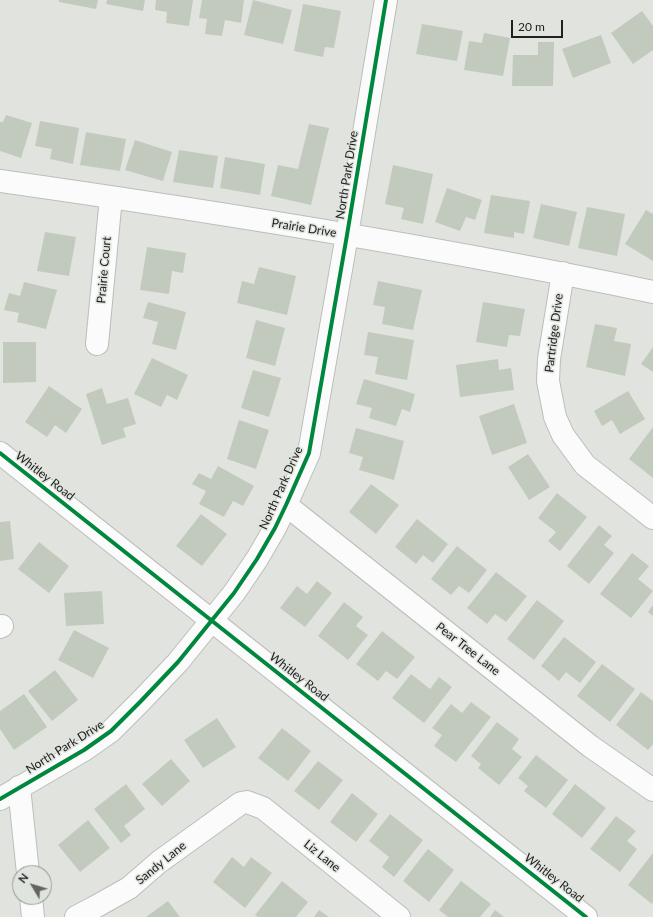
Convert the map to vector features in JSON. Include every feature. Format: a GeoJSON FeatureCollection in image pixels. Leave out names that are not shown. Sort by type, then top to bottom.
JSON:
{"type":"FeatureCollection","features":[{"type":"Feature","properties":{"kind":"street","name":"North Park Drive"},"geometry":{"type":"LineString","coordinates":[[0,799],[84,750],[111,731],[178,662],[234,593],[257,560],[275,528],[309,453],[386,0]]}},
{"type":"Feature","properties":{"kind":"street","name":"Prairie Drive"},"geometry":{"type":"LineString","coordinates":[[0,181],[111,197],[347,235],[562,273],[653,292]]}},
{"type":"Feature","properties":{"kind":"street","name":"Prairie Court"},"geometry":{"type":"LineString","coordinates":[[97,344],[111,197]]}},
{"type":"Feature","properties":{"kind":"street","name":"Partridge Drive"},"geometry":{"type":"LineString","coordinates":[[562,273],[548,360],[548,381],[555,417],[563,435],[585,465],[653,518]]}},
{"type":"Feature","properties":{"kind":"street","name":"Whitley Road"},"geometry":{"type":"LineString","coordinates":[[0,453],[586,917]]}},
{"type":"Feature","properties":{"kind":"street","name":"Pear Tree Lane"},"geometry":{"type":"LineString","coordinates":[[286,505],[590,746],[653,790]]}},
{"type":"Feature","properties":{"kind":"street"},"geometry":{"type":"LineString","coordinates":[[19,787],[27,865]]}},
{"type":"Feature","properties":{"kind":"street","name":"Liz Lane"},"geometry":{"type":"LineString","coordinates":[[241,803],[246,802],[263,808],[399,917]]}},
{"type":"Feature","properties":{"kind":"street","name":"Sandy Lane"},"geometry":{"type":"LineString","coordinates":[[76,917],[95,908],[129,888],[159,862],[241,803]]}},
{"type":"Feature","properties":{"kind":"street"},"geometry":{"type":"LineString","coordinates":[[32,905],[33,917]]}},
{"type":"Feature","properties":{"kind":"building"},"geometry":{"type":"Polygon","coordinates":[[[59,0],[98,0],[96,9],[59,2],[59,0]]]}},
{"type":"Feature","properties":{"kind":"building"},"geometry":{"type":"Polygon","coordinates":[[[107,0],[145,0],[143,11],[106,4],[107,0]]]}},
{"type":"Feature","properties":{"kind":"building"},"geometry":{"type":"Polygon","coordinates":[[[156,0],[193,0],[189,26],[166,23],[167,12],[155,10],[156,0]]]}},
{"type":"Feature","properties":{"kind":"building"},"geometry":{"type":"Polygon","coordinates":[[[202,0],[244,0],[241,23],[225,20],[222,36],[205,34],[207,19],[199,18],[202,0]]]}},
{"type":"Feature","properties":{"kind":"building"},"geometry":{"type":"Polygon","coordinates":[[[253,0],[292,10],[283,44],[244,35],[253,0]]]}},
{"type":"Feature","properties":{"kind":"building"},"geometry":{"type":"Polygon","coordinates":[[[303,4],[341,11],[334,48],[325,47],[323,57],[294,51],[303,4]]]}},
{"type":"Feature","properties":{"kind":"building"},"geometry":{"type":"Polygon","coordinates":[[[642,11],[653,26],[653,50],[633,64],[611,33],[642,11]]]}},
{"type":"Feature","properties":{"kind":"building"},"geometry":{"type":"Polygon","coordinates":[[[422,24],[463,31],[457,61],[416,54],[422,24]]]}},
{"type":"Feature","properties":{"kind":"building"},"geometry":{"type":"Polygon","coordinates":[[[484,33],[510,38],[503,76],[464,70],[469,41],[482,43],[484,33]]]}},
{"type":"Feature","properties":{"kind":"building"},"geometry":{"type":"Polygon","coordinates":[[[601,35],[611,63],[573,78],[562,49],[601,35]]]}},
{"type":"Feature","properties":{"kind":"building"},"geometry":{"type":"Polygon","coordinates":[[[538,42],[554,42],[553,86],[512,86],[513,55],[538,55],[538,42]]]}},
{"type":"Feature","properties":{"kind":"building"},"geometry":{"type":"Polygon","coordinates":[[[6,115],[32,123],[21,158],[0,151],[0,122],[3,122],[6,115]]]}},
{"type":"Feature","properties":{"kind":"building"},"geometry":{"type":"Polygon","coordinates":[[[40,121],[79,128],[73,164],[50,159],[52,149],[35,146],[40,121]]]}},
{"type":"Feature","properties":{"kind":"building"},"geometry":{"type":"Polygon","coordinates":[[[309,124],[329,128],[311,205],[271,196],[278,165],[298,169],[309,124]]]}},
{"type":"Feature","properties":{"kind":"building"},"geometry":{"type":"Polygon","coordinates":[[[86,132],[126,139],[120,171],[80,165],[86,132]]]}},
{"type":"Feature","properties":{"kind":"building"},"geometry":{"type":"Polygon","coordinates":[[[135,140],[172,152],[163,181],[125,170],[135,140]]]}},
{"type":"Feature","properties":{"kind":"building"},"geometry":{"type":"Polygon","coordinates":[[[179,150],[218,156],[213,188],[173,182],[179,150]]]}},
{"type":"Feature","properties":{"kind":"building"},"geometry":{"type":"Polygon","coordinates":[[[225,157],[265,164],[260,195],[220,188],[225,157]]]}},
{"type":"Feature","properties":{"kind":"building"},"geometry":{"type":"Polygon","coordinates":[[[393,165],[433,174],[423,224],[401,219],[404,208],[385,204],[393,165]]]}},
{"type":"Feature","properties":{"kind":"building"},"geometry":{"type":"Polygon","coordinates":[[[447,188],[482,200],[475,220],[466,217],[460,231],[435,222],[447,188]]]}},
{"type":"Feature","properties":{"kind":"building"},"geometry":{"type":"Polygon","coordinates":[[[491,195],[530,201],[524,234],[514,232],[514,238],[484,233],[491,195]]]}},
{"type":"Feature","properties":{"kind":"building"},"geometry":{"type":"Polygon","coordinates":[[[541,204],[577,212],[569,246],[533,238],[541,204]]]}},
{"type":"Feature","properties":{"kind":"building"},"geometry":{"type":"Polygon","coordinates":[[[587,207],[625,214],[617,256],[578,248],[587,207]]]}},
{"type":"Feature","properties":{"kind":"building"},"geometry":{"type":"Polygon","coordinates":[[[646,210],[653,214],[653,261],[625,244],[646,210]]]}},
{"type":"Feature","properties":{"kind":"building"},"geometry":{"type":"Polygon","coordinates":[[[45,232],[76,237],[69,276],[37,271],[45,232]]]}},
{"type":"Feature","properties":{"kind":"building"},"geometry":{"type":"Polygon","coordinates":[[[147,247],[186,253],[183,273],[172,271],[169,294],[140,290],[147,247]]]}},
{"type":"Feature","properties":{"kind":"building"},"geometry":{"type":"Polygon","coordinates":[[[259,267],[296,276],[287,315],[237,303],[242,281],[254,284],[259,267]]]}},
{"type":"Feature","properties":{"kind":"building"},"geometry":{"type":"Polygon","coordinates":[[[378,281],[422,290],[413,330],[382,324],[385,307],[373,305],[378,281]]]}},
{"type":"Feature","properties":{"kind":"building"},"geometry":{"type":"Polygon","coordinates":[[[24,282],[57,290],[46,329],[17,322],[19,313],[4,310],[9,293],[20,296],[24,282]]]}},
{"type":"Feature","properties":{"kind":"building"},"geometry":{"type":"Polygon","coordinates":[[[148,302],[186,312],[176,350],[152,344],[158,322],[143,318],[148,302]]]}},
{"type":"Feature","properties":{"kind":"building"},"geometry":{"type":"Polygon","coordinates":[[[483,302],[525,309],[520,336],[509,335],[507,347],[476,342],[483,302]]]}},
{"type":"Feature","properties":{"kind":"building"},"geometry":{"type":"Polygon","coordinates":[[[256,320],[285,328],[275,366],[246,358],[256,320]]]}},
{"type":"Feature","properties":{"kind":"building"},"geometry":{"type":"Polygon","coordinates":[[[595,324],[617,328],[614,341],[631,344],[625,376],[586,367],[595,324]]]}},
{"type":"Feature","properties":{"kind":"building"},"geometry":{"type":"Polygon","coordinates":[[[368,332],[414,340],[407,380],[375,374],[378,357],[364,355],[368,332]]]}},
{"type":"Feature","properties":{"kind":"building"},"geometry":{"type":"Polygon","coordinates":[[[3,342],[36,342],[36,382],[3,383],[3,342]]]}},
{"type":"Feature","properties":{"kind":"building"},"geometry":{"type":"Polygon","coordinates":[[[653,347],[653,372],[641,364],[653,347]]]}},
{"type":"Feature","properties":{"kind":"building"},"geometry":{"type":"Polygon","coordinates":[[[152,358],[188,375],[177,400],[167,395],[161,407],[134,394],[152,358]]]}},
{"type":"Feature","properties":{"kind":"building"},"geometry":{"type":"Polygon","coordinates":[[[498,359],[499,370],[511,368],[514,390],[460,397],[456,365],[498,359]]]}},
{"type":"Feature","properties":{"kind":"building"},"geometry":{"type":"Polygon","coordinates":[[[253,370],[281,378],[269,417],[241,408],[253,370]]]}},
{"type":"Feature","properties":{"kind":"building"},"geometry":{"type":"Polygon","coordinates":[[[364,379],[415,394],[410,412],[402,409],[396,426],[369,418],[372,408],[356,404],[364,379]]]}},
{"type":"Feature","properties":{"kind":"building"},"geometry":{"type":"Polygon","coordinates":[[[49,386],[82,409],[66,433],[55,425],[47,437],[25,422],[49,386]]]}},
{"type":"Feature","properties":{"kind":"building"},"geometry":{"type":"Polygon","coordinates":[[[102,388],[107,404],[128,398],[136,424],[123,428],[126,437],[102,445],[86,394],[102,388]]]}},
{"type":"Feature","properties":{"kind":"building"},"geometry":{"type":"Polygon","coordinates":[[[628,391],[645,419],[620,434],[612,420],[602,426],[594,411],[628,391]]]}},
{"type":"Feature","properties":{"kind":"building"},"geometry":{"type":"Polygon","coordinates":[[[514,404],[527,443],[492,455],[479,416],[514,404]]]}},
{"type":"Feature","properties":{"kind":"building"},"geometry":{"type":"Polygon","coordinates":[[[239,420],[269,430],[256,469],[227,459],[239,420]]]}},
{"type":"Feature","properties":{"kind":"building"},"geometry":{"type":"Polygon","coordinates":[[[653,427],[653,478],[629,459],[653,427]]]}},
{"type":"Feature","properties":{"kind":"building"},"geometry":{"type":"Polygon","coordinates":[[[356,428],[404,441],[394,480],[359,470],[363,457],[349,453],[356,428]]]}},
{"type":"Feature","properties":{"kind":"building"},"geometry":{"type":"Polygon","coordinates":[[[528,454],[550,487],[529,500],[508,467],[528,454]]]}},
{"type":"Feature","properties":{"kind":"building"},"geometry":{"type":"Polygon","coordinates":[[[218,466],[254,486],[243,506],[233,501],[224,517],[199,504],[206,491],[192,484],[199,473],[211,479],[218,466]]]}},
{"type":"Feature","properties":{"kind":"building"},"geometry":{"type":"Polygon","coordinates":[[[371,484],[399,505],[376,534],[349,512],[371,484]]]}},
{"type":"Feature","properties":{"kind":"building"},"geometry":{"type":"Polygon","coordinates":[[[557,493],[587,517],[560,551],[548,541],[556,532],[538,518],[557,493]]]}},
{"type":"Feature","properties":{"kind":"building"},"geometry":{"type":"Polygon","coordinates":[[[201,514],[227,534],[202,566],[176,546],[201,514]]]}},
{"type":"Feature","properties":{"kind":"building"},"geometry":{"type":"Polygon","coordinates":[[[417,519],[448,544],[433,563],[423,555],[416,564],[395,547],[417,519]]]}},
{"type":"Feature","properties":{"kind":"building"},"geometry":{"type":"Polygon","coordinates":[[[10,521],[14,559],[0,561],[0,522],[10,521]]]}},
{"type":"Feature","properties":{"kind":"building"},"geometry":{"type":"Polygon","coordinates":[[[599,525],[612,536],[604,545],[614,553],[589,584],[567,566],[599,525]]]}},
{"type":"Feature","properties":{"kind":"building"},"geometry":{"type":"Polygon","coordinates":[[[39,542],[69,566],[49,593],[18,569],[39,542]]]}},
{"type":"Feature","properties":{"kind":"building"},"geometry":{"type":"Polygon","coordinates":[[[457,546],[487,570],[469,593],[459,586],[451,595],[431,579],[457,546]]]}},
{"type":"Feature","properties":{"kind":"building"},"geometry":{"type":"Polygon","coordinates":[[[632,553],[649,566],[638,579],[653,591],[631,618],[600,594],[632,553]]]}},
{"type":"Feature","properties":{"kind":"building"},"geometry":{"type":"Polygon","coordinates":[[[496,572],[527,596],[506,622],[495,614],[487,624],[467,608],[496,572]]]}},
{"type":"Feature","properties":{"kind":"building"},"geometry":{"type":"Polygon","coordinates":[[[317,581],[332,593],[305,627],[280,608],[297,586],[307,594],[317,581]]]}},
{"type":"Feature","properties":{"kind":"building"},"geometry":{"type":"Polygon","coordinates":[[[102,591],[104,624],[66,626],[64,593],[102,591]]]}},
{"type":"Feature","properties":{"kind":"building"},"geometry":{"type":"Polygon","coordinates":[[[537,600],[564,621],[534,660],[507,639],[537,600]]]}},
{"type":"Feature","properties":{"kind":"building"},"geometry":{"type":"Polygon","coordinates":[[[344,602],[363,617],[356,626],[368,635],[348,660],[318,636],[344,602]]]}},
{"type":"Feature","properties":{"kind":"building"},"geometry":{"type":"Polygon","coordinates":[[[653,605],[653,616],[648,612],[653,605]]]}},
{"type":"Feature","properties":{"kind":"building"},"geometry":{"type":"Polygon","coordinates":[[[74,630],[109,648],[93,678],[58,660],[74,630]]]}},
{"type":"Feature","properties":{"kind":"building"},"geometry":{"type":"Polygon","coordinates":[[[382,631],[415,657],[397,679],[386,671],[378,681],[356,664],[382,631]]]}},
{"type":"Feature","properties":{"kind":"building"},"geometry":{"type":"Polygon","coordinates":[[[564,637],[596,662],[580,683],[566,672],[559,681],[541,666],[564,637]]]}},
{"type":"Feature","properties":{"kind":"building"},"geometry":{"type":"Polygon","coordinates":[[[602,664],[635,689],[610,722],[577,696],[602,664]]]}},
{"type":"Feature","properties":{"kind":"building"},"geometry":{"type":"Polygon","coordinates":[[[55,670],[78,700],[52,721],[28,691],[55,670]]]}},
{"type":"Feature","properties":{"kind":"building"},"geometry":{"type":"Polygon","coordinates":[[[411,674],[430,689],[439,677],[452,687],[424,723],[392,698],[411,674]]]}},
{"type":"Feature","properties":{"kind":"building"},"geometry":{"type":"Polygon","coordinates":[[[641,692],[653,701],[653,744],[648,750],[616,725],[641,692]]]}},
{"type":"Feature","properties":{"kind":"building"},"geometry":{"type":"Polygon","coordinates":[[[24,694],[47,727],[14,750],[0,729],[0,711],[24,694]]]}},
{"type":"Feature","properties":{"kind":"building"},"geometry":{"type":"Polygon","coordinates":[[[471,702],[491,717],[456,762],[434,746],[442,735],[432,728],[451,704],[462,713],[471,702]]]}},
{"type":"Feature","properties":{"kind":"building"},"geometry":{"type":"Polygon","coordinates":[[[217,718],[236,747],[203,768],[184,740],[217,718]]]}},
{"type":"Feature","properties":{"kind":"building"},"geometry":{"type":"Polygon","coordinates":[[[497,722],[519,739],[512,749],[522,757],[499,785],[478,768],[481,764],[471,756],[497,722]]]}},
{"type":"Feature","properties":{"kind":"building"},"geometry":{"type":"Polygon","coordinates":[[[282,728],[311,751],[288,781],[258,758],[282,728]]]}},
{"type":"Feature","properties":{"kind":"building"},"geometry":{"type":"Polygon","coordinates":[[[536,755],[568,780],[546,808],[524,791],[528,786],[518,778],[536,755]]]}},
{"type":"Feature","properties":{"kind":"building"},"geometry":{"type":"Polygon","coordinates":[[[171,759],[190,781],[162,806],[142,784],[171,759]]]}},
{"type":"Feature","properties":{"kind":"building"},"geometry":{"type":"Polygon","coordinates":[[[318,761],[343,780],[319,810],[294,791],[318,761]]]}},
{"type":"Feature","properties":{"kind":"building"},"geometry":{"type":"Polygon","coordinates":[[[126,784],[145,809],[124,826],[131,835],[121,843],[94,809],[126,784]]]}},
{"type":"Feature","properties":{"kind":"building"},"geometry":{"type":"Polygon","coordinates":[[[575,784],[606,808],[582,838],[552,814],[575,784]]]}},
{"type":"Feature","properties":{"kind":"building"},"geometry":{"type":"Polygon","coordinates":[[[352,793],[378,814],[356,842],[330,822],[352,793]]]}},
{"type":"Feature","properties":{"kind":"building"},"geometry":{"type":"Polygon","coordinates":[[[390,814],[423,840],[394,877],[382,867],[389,857],[369,841],[390,814]]]}},
{"type":"Feature","properties":{"kind":"building"},"geometry":{"type":"Polygon","coordinates":[[[616,816],[636,831],[627,841],[637,849],[620,872],[590,849],[616,816]]]}},
{"type":"Feature","properties":{"kind":"building"},"geometry":{"type":"Polygon","coordinates":[[[88,820],[110,848],[80,872],[58,845],[88,820]]]}},
{"type":"Feature","properties":{"kind":"building"},"geometry":{"type":"Polygon","coordinates":[[[428,849],[454,870],[429,902],[403,881],[428,849]]]}},
{"type":"Feature","properties":{"kind":"building"},"geometry":{"type":"Polygon","coordinates":[[[653,853],[653,902],[652,904],[628,885],[653,853]]]}},
{"type":"Feature","properties":{"kind":"building"},"geometry":{"type":"Polygon","coordinates":[[[232,857],[244,867],[251,857],[272,873],[245,908],[213,882],[232,857]]]}},
{"type":"Feature","properties":{"kind":"building"},"geometry":{"type":"Polygon","coordinates":[[[282,881],[308,902],[296,917],[258,917],[255,915],[282,881]]]}},
{"type":"Feature","properties":{"kind":"building"},"geometry":{"type":"Polygon","coordinates":[[[461,881],[491,904],[480,917],[448,917],[439,910],[461,881]]]}},
{"type":"Feature","properties":{"kind":"building"},"geometry":{"type":"Polygon","coordinates":[[[168,901],[180,917],[146,917],[168,901]]]}},
{"type":"Feature","properties":{"kind":"building"},"geometry":{"type":"Polygon","coordinates":[[[319,910],[329,917],[314,917],[319,910]]]}},
{"type":"Feature","properties":{"kind":"building"},"geometry":{"type":"Polygon","coordinates":[[[495,910],[504,917],[490,917],[495,910]]]}},
{"type":"Feature","properties":{"kind":"cycle path"},"geometry":{"type":"LineString","coordinates":[[0,799],[84,750],[111,731],[178,662],[234,593],[257,559],[275,528],[309,453],[386,0]]}},
{"type":"Feature","properties":{"kind":"cycle path"},"geometry":{"type":"LineString","coordinates":[[0,453],[586,917]]}}]}
